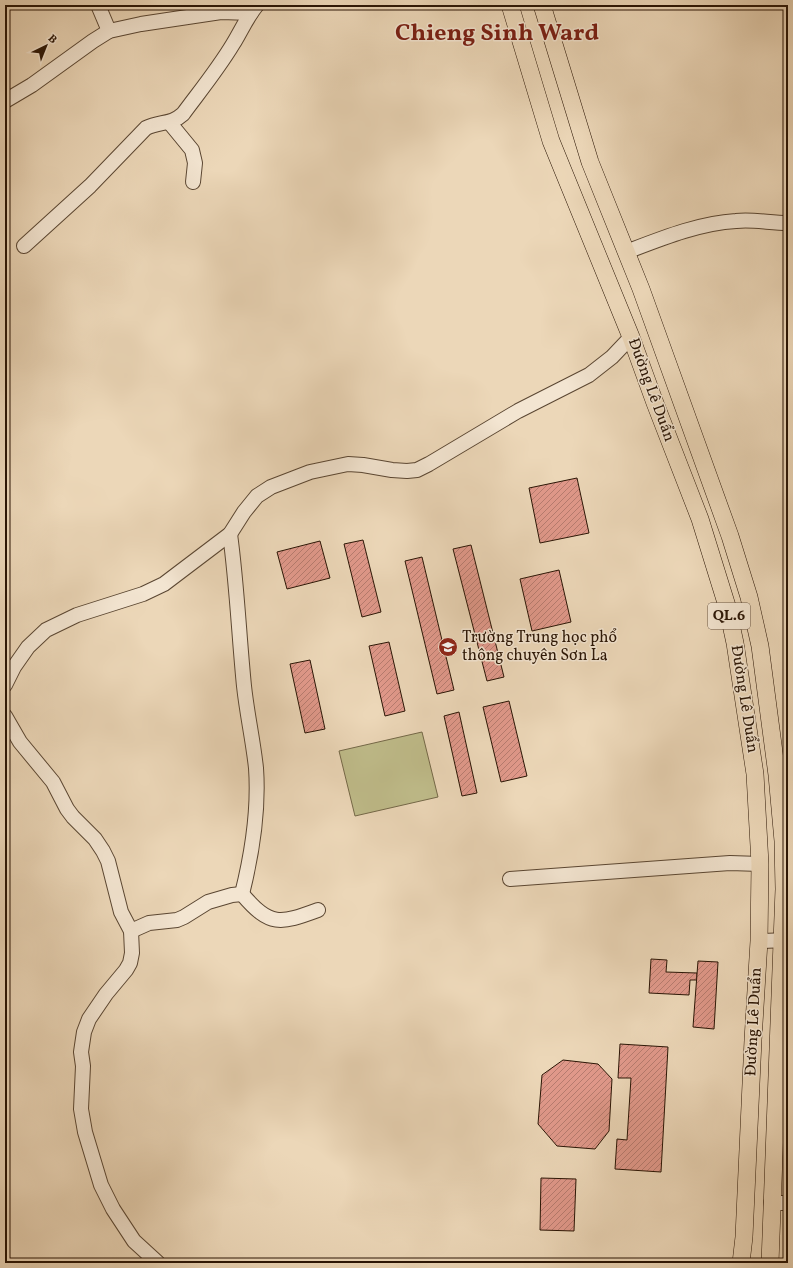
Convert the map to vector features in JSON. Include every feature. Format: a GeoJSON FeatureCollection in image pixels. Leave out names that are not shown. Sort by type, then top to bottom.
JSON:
{"type":"FeatureCollection","features":[{"type":"Feature","properties":{"kind":"main road","name":"Đường Lê Duẩn"},"geometry":{"type":"LineString","coordinates":[[510,5],[551,141],[631,337],[700,518],[727,606],[735,643],[755,774],[760,864],[759,941],[745,1221],[741,1263]]}},
{"type":"Feature","properties":{"kind":"main road","name":"Đường Lê Duẩn"},"geometry":{"type":"LineString","coordinates":[[542,5],[590,162],[641,289],[730,536],[749,597],[760,646],[776,767],[783,840],[785,940],[771,1203],[770,1263]]}},
{"type":"Feature","properties":{"kind":"main road"},"geometry":{"type":"LineString","coordinates":[[615,298],[641,289]]}},
{"type":"Feature","properties":{"kind":"street"},"geometry":{"type":"LineString","coordinates":[[98,5],[109,31]]}},
{"type":"Feature","properties":{"kind":"street"},"geometry":{"type":"LineString","coordinates":[[5,101],[32,85],[109,31],[141,24],[221,12],[254,9]]}},
{"type":"Feature","properties":{"kind":"street"},"geometry":{"type":"LineString","coordinates":[[24,246],[90,186],[146,128],[158,123],[176,120],[183,114],[233,45],[254,9]]}},
{"type":"Feature","properties":{"kind":"street"},"geometry":{"type":"LineString","coordinates":[[169,122],[192,150],[195,163],[193,182]]}},
{"type":"Feature","properties":{"kind":"street"},"geometry":{"type":"LineString","coordinates":[[626,252],[651,242],[717,223],[751,220],[788,223]]}},
{"type":"Feature","properties":{"kind":"street"},"geometry":{"type":"LineString","coordinates":[[5,685],[14,667],[28,647],[46,630],[77,615],[143,594],[164,584],[230,534],[244,512],[257,496],[271,487],[317,470],[348,464],[392,470],[417,470],[518,411],[589,375],[612,357],[631,337]]}},
{"type":"Feature","properties":{"kind":"street"},"geometry":{"type":"LineString","coordinates":[[230,534],[244,686],[254,753],[257,791],[255,823],[249,864],[242,894]]}},
{"type":"Feature","properties":{"kind":"street"},"geometry":{"type":"LineString","coordinates":[[5,716],[20,742],[53,782],[67,809],[95,839],[103,851],[108,862],[121,912],[131,932],[132,953],[130,962],[126,970],[92,1014],[84,1032],[81,1052],[83,1066],[81,1109],[84,1132],[102,1185],[113,1209],[134,1241],[158,1263]]}},
{"type":"Feature","properties":{"kind":"street"},"geometry":{"type":"LineString","coordinates":[[510,879],[730,863],[760,864]]}},
{"type":"Feature","properties":{"kind":"street"},"geometry":{"type":"LineString","coordinates":[[242,894],[255,909],[266,917],[274,920],[300,917],[318,910]]}},
{"type":"Feature","properties":{"kind":"street"},"geometry":{"type":"LineString","coordinates":[[131,932],[149,923],[177,920],[208,902],[232,895],[242,894]]}},
{"type":"Feature","properties":{"kind":"street"},"geometry":{"type":"LineString","coordinates":[[759,941],[785,940]]}},
{"type":"Feature","properties":{"kind":"street"},"geometry":{"type":"LineString","coordinates":[[771,1203],[788,1203]]}},
{"type":"Feature","properties":{"kind":"shaded area"},"geometry":{"type":"Polygon","coordinates":[[[422,732],[438,797],[355,816],[339,751],[422,732]]]}},
{"type":"Feature","properties":{"kind":"building"},"geometry":{"type":"Polygon","coordinates":[[[577,478],[589,533],[540,543],[529,488],[577,478]]]}},
{"type":"Feature","properties":{"kind":"building"},"geometry":{"type":"Polygon","coordinates":[[[363,540],[381,612],[362,617],[344,544],[363,540]]]}},
{"type":"Feature","properties":{"kind":"building"},"geometry":{"type":"Polygon","coordinates":[[[320,541],[330,578],[287,589],[277,552],[320,541]]]}},
{"type":"Feature","properties":{"kind":"building"},"geometry":{"type":"Polygon","coordinates":[[[471,545],[504,677],[487,681],[453,549],[471,545]]]}},
{"type":"Feature","properties":{"kind":"building"},"geometry":{"type":"Polygon","coordinates":[[[422,557],[454,690],[437,694],[405,561],[422,557]]]}},
{"type":"Feature","properties":{"kind":"building"},"geometry":{"type":"Polygon","coordinates":[[[559,570],[571,622],[532,631],[520,579],[559,570]]]}},
{"type":"Feature","properties":{"kind":"building"},"geometry":{"type":"Polygon","coordinates":[[[389,642],[405,711],[385,716],[369,646],[389,642]]]}},
{"type":"Feature","properties":{"kind":"building"},"geometry":{"type":"Polygon","coordinates":[[[310,660],[325,729],[305,733],[290,664],[310,660]]]}},
{"type":"Feature","properties":{"kind":"building"},"geometry":{"type":"Polygon","coordinates":[[[509,701],[527,776],[501,782],[483,707],[509,701]]]}},
{"type":"Feature","properties":{"kind":"building"},"geometry":{"type":"Polygon","coordinates":[[[459,712],[477,793],[462,796],[444,716],[459,712]]]}},
{"type":"Feature","properties":{"kind":"building"},"geometry":{"type":"Polygon","coordinates":[[[651,959],[667,960],[666,972],[697,973],[697,980],[690,980],[689,995],[649,993],[651,959]]]}},
{"type":"Feature","properties":{"kind":"building"},"geometry":{"type":"Polygon","coordinates":[[[698,961],[718,962],[714,1029],[693,1027],[698,961]]]}},
{"type":"Feature","properties":{"kind":"building"},"geometry":{"type":"Polygon","coordinates":[[[620,1044],[668,1047],[661,1172],[615,1169],[617,1139],[627,1140],[631,1078],[618,1078],[620,1044]]]}},
{"type":"Feature","properties":{"kind":"building"},"geometry":{"type":"Polygon","coordinates":[[[563,1060],[598,1064],[612,1079],[609,1131],[595,1149],[557,1146],[538,1124],[542,1075],[563,1060]]]}},
{"type":"Feature","properties":{"kind":"building"},"geometry":{"type":"Polygon","coordinates":[[[541,1178],[576,1179],[574,1231],[540,1230],[541,1178]]]}},
{"type":"Feature","properties":{"kind":"place","name":"Trường Trung học phổ thông chuyên Sơn La"},"geometry":{"type":"Point","coordinates":[448,647]}},
{"type":"Feature","properties":{"kind":"district","name":"Chieng Sinh Ward"},"geometry":{"type":"Point","coordinates":[497,34]}}]}
